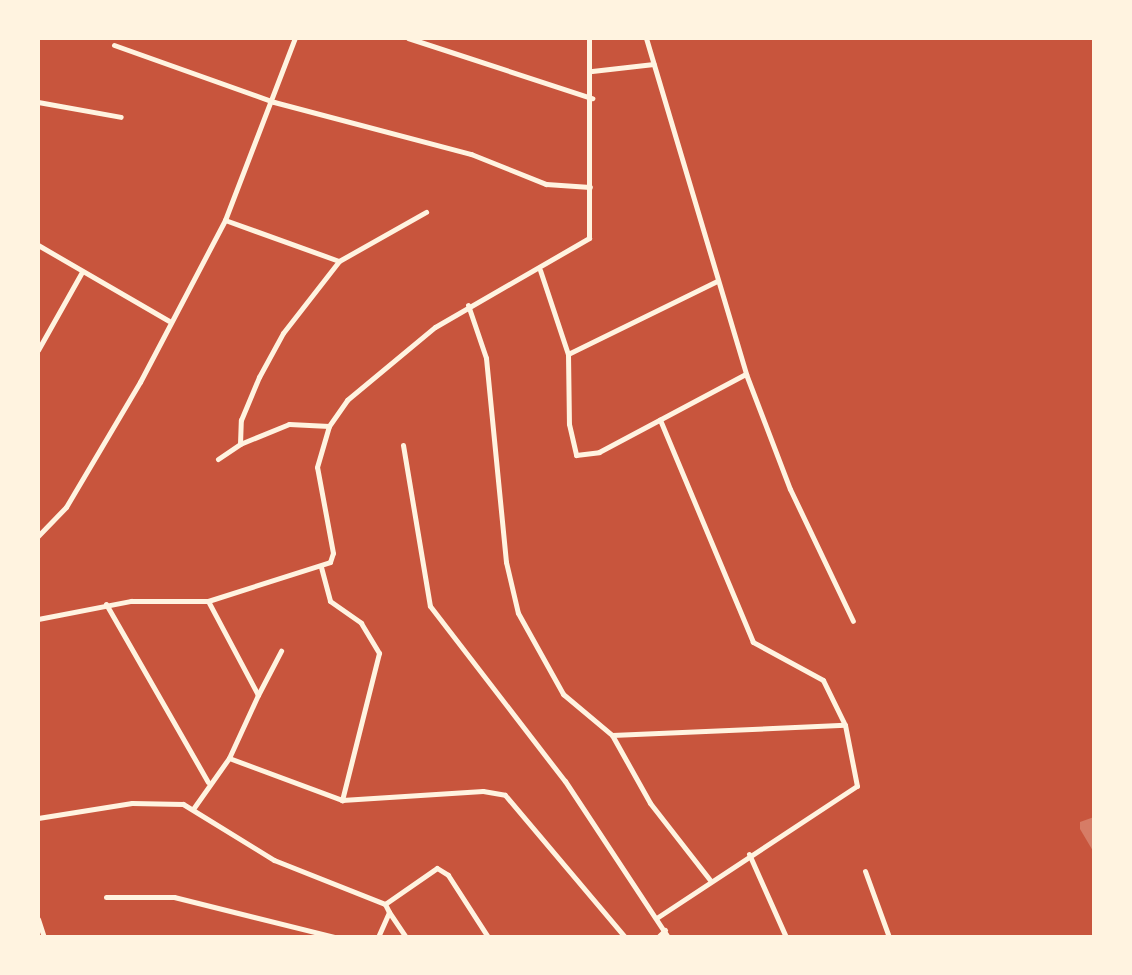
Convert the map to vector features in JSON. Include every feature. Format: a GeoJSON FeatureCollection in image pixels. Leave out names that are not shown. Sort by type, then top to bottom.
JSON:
{"type":"FeatureCollection","features":[{"type":"Feature","properties":{"kind":"street"},"geometry":{"type":"LineString","coordinates":[[38,536],[66,507],[140,382],[169,321],[225,220],[274,102],[295,38]]}},
{"type":"Feature","properties":{"kind":"street"},"geometry":{"type":"LineString","coordinates":[[408,38],[592,98]]}},
{"type":"Feature","properties":{"kind":"street"},"geometry":{"type":"LineString","coordinates":[[38,619],[106,604],[208,601],[321,567],[333,553],[317,467],[329,426],[371,375],[468,305],[540,269],[589,238],[592,71],[589,38]]}},
{"type":"Feature","properties":{"kind":"street"},"geometry":{"type":"LineString","coordinates":[[646,38],[746,374],[790,489],[853,621]]}},
{"type":"Feature","properties":{"kind":"street"},"geometry":{"type":"LineString","coordinates":[[114,45],[274,102],[471,154],[556,187],[590,187]]}},
{"type":"Feature","properties":{"kind":"street"},"geometry":{"type":"LineString","coordinates":[[592,71],[654,64]]}},
{"type":"Feature","properties":{"kind":"street"},"geometry":{"type":"LineString","coordinates":[[38,102],[121,117]]}},
{"type":"Feature","properties":{"kind":"street"},"geometry":{"type":"LineString","coordinates":[[240,444],[241,420],[259,377],[283,333],[339,261],[426,212]]}},
{"type":"Feature","properties":{"kind":"street"},"geometry":{"type":"LineString","coordinates":[[225,220],[295,240],[339,261]]}},
{"type":"Feature","properties":{"kind":"street"},"geometry":{"type":"LineString","coordinates":[[38,245],[169,321]]}},
{"type":"Feature","properties":{"kind":"street"},"geometry":{"type":"LineString","coordinates":[[540,269],[568,354],[569,424],[576,455],[599,452],[746,374]]}},
{"type":"Feature","properties":{"kind":"street"},"geometry":{"type":"LineString","coordinates":[[38,350],[82,272]]}},
{"type":"Feature","properties":{"kind":"street"},"geometry":{"type":"LineString","coordinates":[[568,354],[717,281]]}},
{"type":"Feature","properties":{"kind":"street"},"geometry":{"type":"LineString","coordinates":[[468,305],[486,358],[506,562],[518,613],[563,694],[612,735],[650,803],[710,880]]}},
{"type":"Feature","properties":{"kind":"street"},"geometry":{"type":"LineString","coordinates":[[658,917],[749,854],[855,789],[845,725],[823,680],[753,642],[660,420]]}},
{"type":"Feature","properties":{"kind":"street"},"geometry":{"type":"LineString","coordinates":[[218,459],[240,444],[289,424],[329,426]]}},
{"type":"Feature","properties":{"kind":"street"},"geometry":{"type":"LineString","coordinates":[[403,445],[430,606],[565,781],[658,917],[667,934],[658,937]]}},
{"type":"Feature","properties":{"kind":"street"},"geometry":{"type":"LineString","coordinates":[[321,567],[330,601],[361,623],[379,653],[342,800]]}},
{"type":"Feature","properties":{"kind":"street"},"geometry":{"type":"LineString","coordinates":[[208,601],[258,695]]}},
{"type":"Feature","properties":{"kind":"street"},"geometry":{"type":"LineString","coordinates":[[106,604],[208,782]]}},
{"type":"Feature","properties":{"kind":"street"},"geometry":{"type":"LineString","coordinates":[[193,809],[208,782],[229,758],[281,651]]}},
{"type":"Feature","properties":{"kind":"street"},"geometry":{"type":"LineString","coordinates":[[612,735],[845,725]]}},
{"type":"Feature","properties":{"kind":"street"},"geometry":{"type":"LineString","coordinates":[[229,758],[342,800],[483,791],[505,795],[625,937]]}},
{"type":"Feature","properties":{"kind":"street"},"geometry":{"type":"LineString","coordinates":[[38,817],[150,802],[193,809],[274,860],[385,904],[406,937]]}},
{"type":"Feature","properties":{"kind":"street"},"geometry":{"type":"LineString","coordinates":[[749,854],[786,937]]}},
{"type":"Feature","properties":{"kind":"street"},"geometry":{"type":"LineString","coordinates":[[385,904],[434,869],[448,875],[488,937]]}},
{"type":"Feature","properties":{"kind":"street"},"geometry":{"type":"LineString","coordinates":[[865,871],[889,937]]}},
{"type":"Feature","properties":{"kind":"street"},"geometry":{"type":"LineString","coordinates":[[106,897],[174,897],[283,927],[334,937]]}},
{"type":"Feature","properties":{"kind":"street"},"geometry":{"type":"LineString","coordinates":[[378,937],[389,912]]}},
{"type":"Feature","properties":{"kind":"street"},"geometry":{"type":"LineString","coordinates":[[38,919],[44,937]]}},
{"type":"Feature","properties":{"kind":"street"},"geometry":{"type":"LineString","coordinates":[[281,937],[283,927]]}},
{"type":"Feature","properties":{"kind":"building"},"geometry":{"type":"Polygon","coordinates":[[[1094,817],[1093,851],[1080,829],[1080,822],[1094,817]]]}}]}
